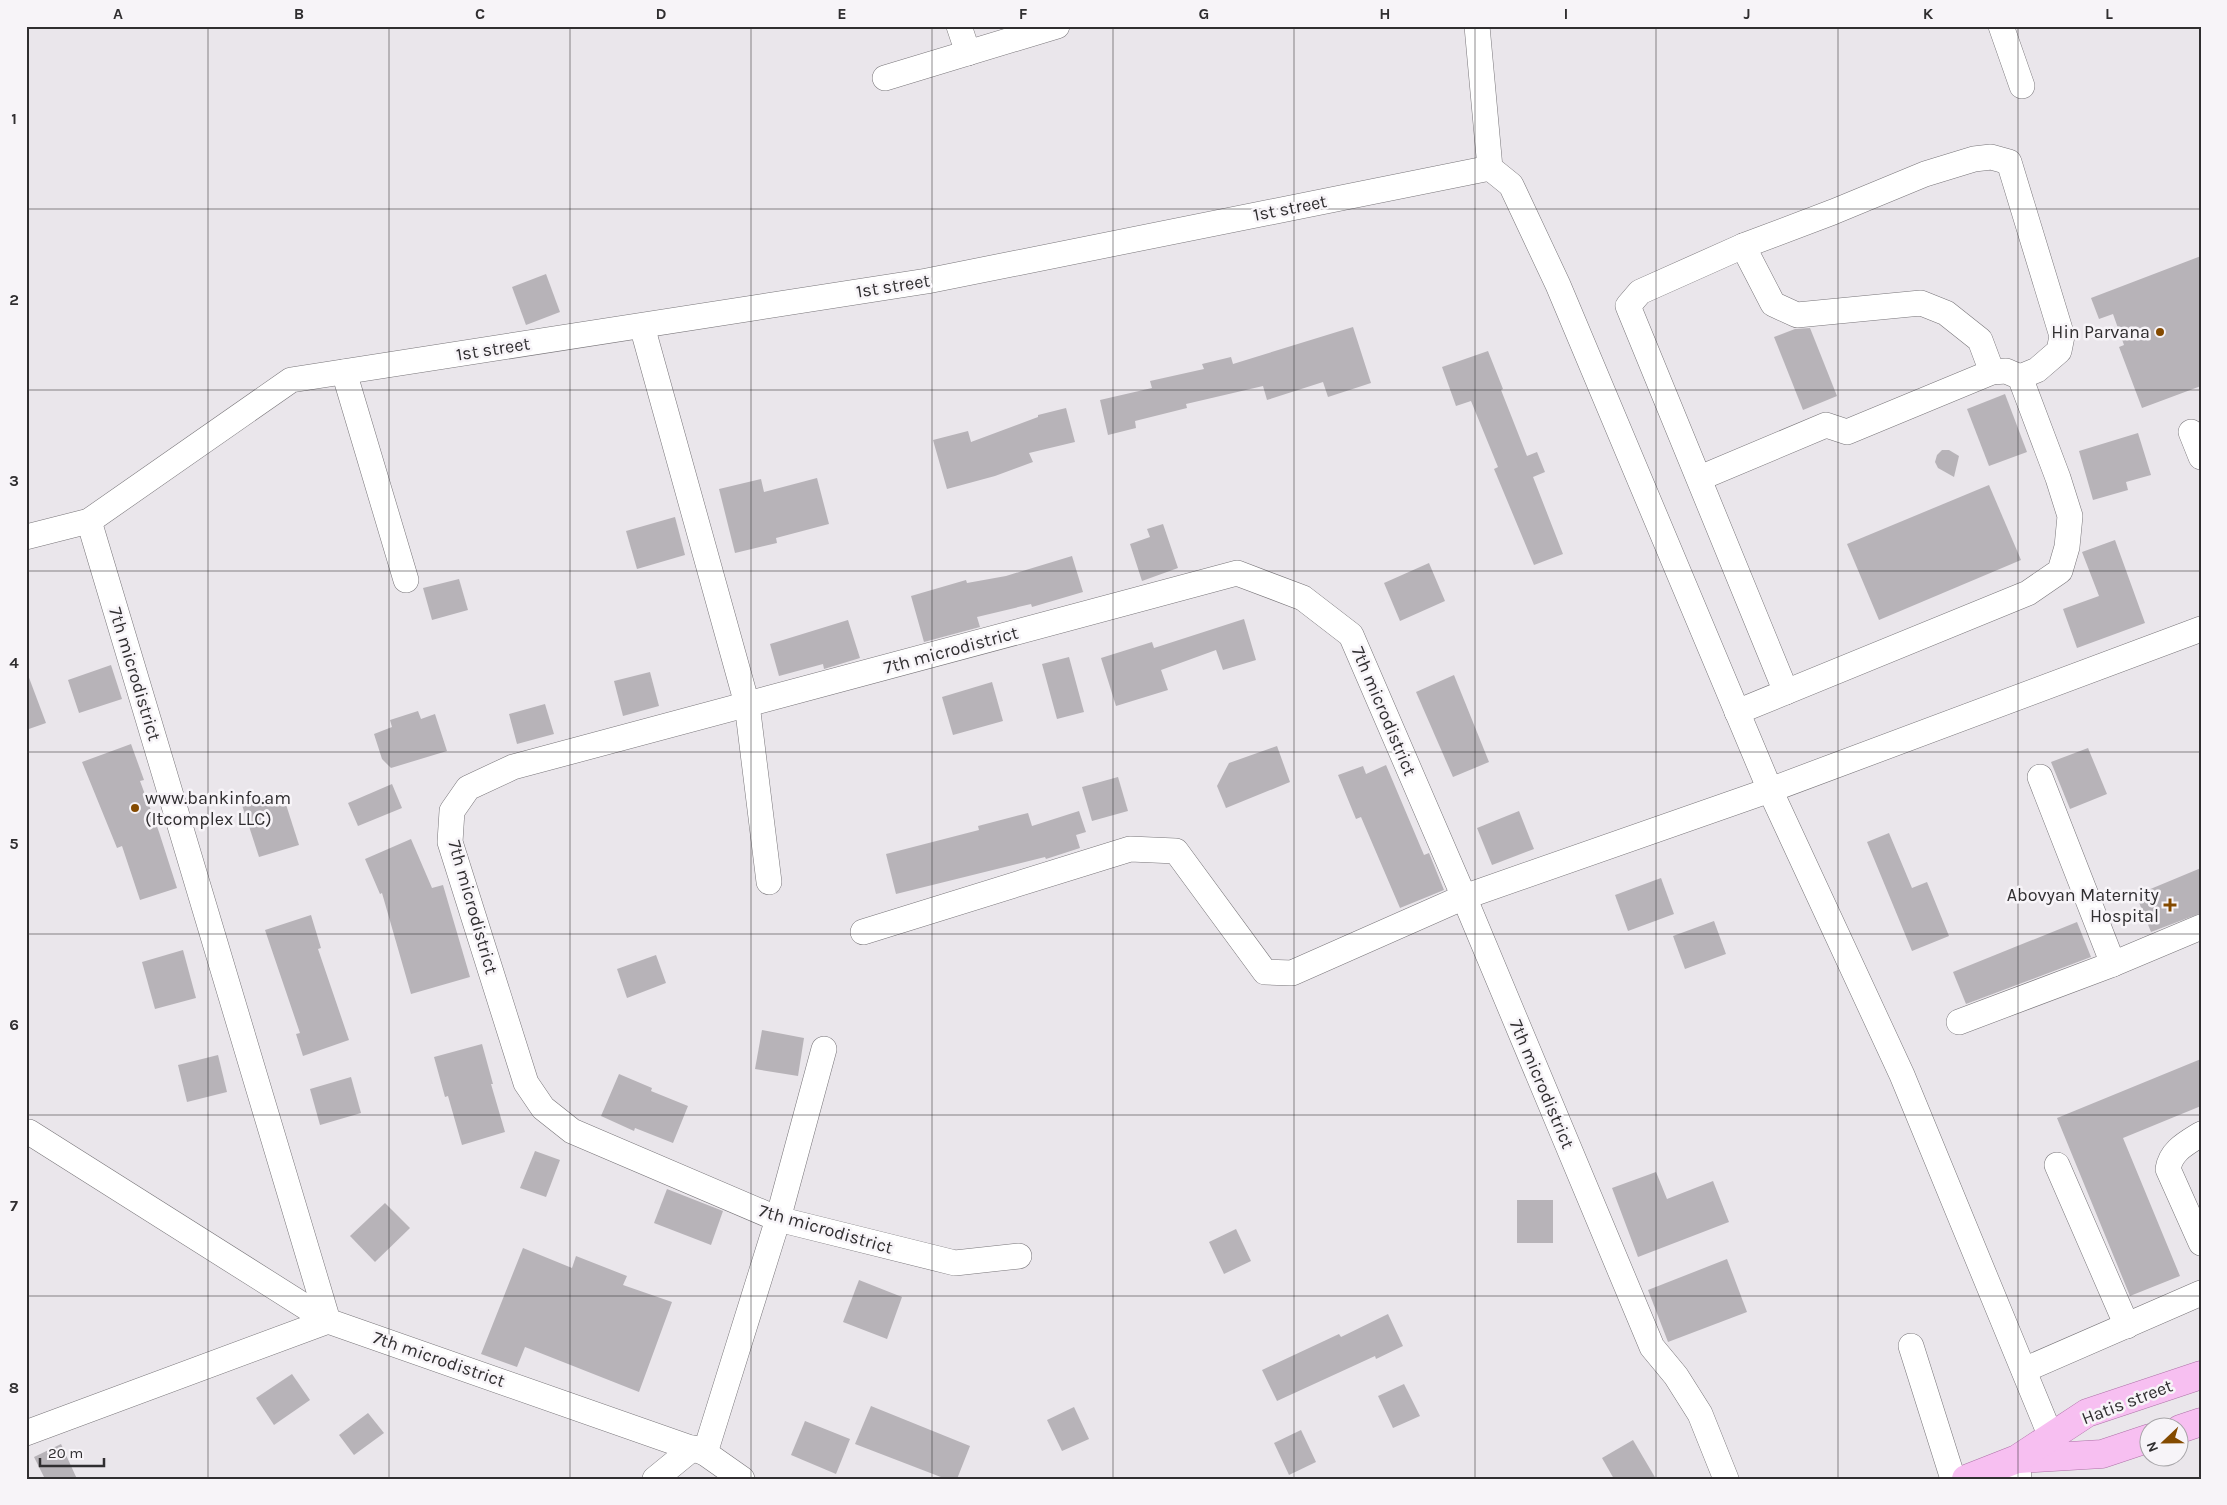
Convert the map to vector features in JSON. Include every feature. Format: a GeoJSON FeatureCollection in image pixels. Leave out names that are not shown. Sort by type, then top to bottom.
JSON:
{"type":"FeatureCollection","features":[{"type":"Feature","properties":{"kind":"main road","name":"Hatis street"},"geometry":{"type":"LineString","coordinates":[[1966,1479],[2018,1469],[2055,1447],[2087,1413],[2201,1375]]}},
{"type":"Feature","properties":{"kind":"main road","name":"Hatis street"},"geometry":{"type":"LineString","coordinates":[[2055,1447],[2102,1454],[2140,1441]]}},
{"type":"Feature","properties":{"kind":"street"},"geometry":{"type":"LineString","coordinates":[[959,26],[968,53]]}},
{"type":"Feature","properties":{"kind":"street"},"geometry":{"type":"LineString","coordinates":[[885,78],[1057,26]]}},
{"type":"Feature","properties":{"kind":"street"},"geometry":{"type":"LineString","coordinates":[[1477,26],[1490,168],[1511,185],[1558,285],[1770,790],[1902,1075],[2055,1447]]}},
{"type":"Feature","properties":{"kind":"street"},"geometry":{"type":"LineString","coordinates":[[2001,26],[2022,86]]}},
{"type":"Feature","properties":{"kind":"street"},"geometry":{"type":"LineString","coordinates":[[1786,692],[1628,306],[1640,292],[1743,246],[1925,174],[1974,159],[1992,157],[2009,162],[2062,336],[2059,351],[2037,370],[2020,378]]}},
{"type":"Feature","properties":{"kind":"street","name":"1st street"},"geometry":{"type":"LineString","coordinates":[[89,520],[291,380],[927,281],[1490,168]]}},
{"type":"Feature","properties":{"kind":"street"},"geometry":{"type":"LineString","coordinates":[[1743,246],[1773,304],[1797,315],[1921,303],[1946,313],[1980,340],[1992,372]]}},
{"type":"Feature","properties":{"kind":"street"},"geometry":{"type":"LineString","coordinates":[[642,326],[747,704],[769,882]]}},
{"type":"Feature","properties":{"kind":"street"},"geometry":{"type":"LineString","coordinates":[[1700,478],[1826,425],[1847,432],[1992,372],[2006,371],[2020,378],[2058,478],[2070,516],[2067,547],[2060,571],[2028,594],[1737,712]]}},
{"type":"Feature","properties":{"kind":"street"},"geometry":{"type":"LineString","coordinates":[[344,372],[406,580]]}},
{"type":"Feature","properties":{"kind":"street"},"geometry":{"type":"LineString","coordinates":[[2191,432],[2201,457]]}},
{"type":"Feature","properties":{"kind":"street"},"geometry":{"type":"LineString","coordinates":[[26,537],[89,520]]}},
{"type":"Feature","properties":{"kind":"street","name":"7th microdistrict"},"geometry":{"type":"LineString","coordinates":[[89,520],[328,1321]]}},
{"type":"Feature","properties":{"kind":"street","name":"7th microdistrict"},"geometry":{"type":"LineString","coordinates":[[1019,1256],[955,1263],[778,1219],[572,1131],[543,1108],[526,1083],[450,842],[452,811],[468,788],[513,767],[1237,573],[1303,598],[1351,635],[1464,898],[1652,1348],[1676,1376],[1700,1414],[1726,1479]]}},
{"type":"Feature","properties":{"kind":"street"},"geometry":{"type":"LineString","coordinates":[[864,932],[1130,849],[1176,851],[1265,972],[1292,973],[1464,898],[1770,790],[2201,629]]}},
{"type":"Feature","properties":{"kind":"street"},"geometry":{"type":"LineString","coordinates":[[2040,777],[2113,964]]}},
{"type":"Feature","properties":{"kind":"street"},"geometry":{"type":"LineString","coordinates":[[1959,1022],[2113,964],[2201,927]]}},
{"type":"Feature","properties":{"kind":"street"},"geometry":{"type":"LineString","coordinates":[[655,1479],[699,1451],[778,1219],[824,1049]]}},
{"type":"Feature","properties":{"kind":"street","name":"7th microdistrict"},"geometry":{"type":"LineString","coordinates":[[27,1131],[328,1321],[699,1451],[742,1479]]}},
{"type":"Feature","properties":{"kind":"street"},"geometry":{"type":"LineString","coordinates":[[2201,1134],[2176,1151],[2169,1160],[2168,1169],[2201,1243]]}},
{"type":"Feature","properties":{"kind":"street"},"geometry":{"type":"LineString","coordinates":[[2057,1165],[2127,1326]]}},
{"type":"Feature","properties":{"kind":"street"},"geometry":{"type":"LineString","coordinates":[[2024,1370],[2201,1293]]}},
{"type":"Feature","properties":{"kind":"street"},"geometry":{"type":"LineString","coordinates":[[26,1433],[328,1321]]}},
{"type":"Feature","properties":{"kind":"street"},"geometry":{"type":"LineString","coordinates":[[1911,1346],[1953,1479]]}},
{"type":"Feature","properties":{"kind":"building","name":"Hin Parvana"},"geometry":{"type":"Polygon","coordinates":[[[2201,256],[2201,386],[2142,408],[2119,347],[2124,345],[2113,314],[2099,319],[2091,298],[2201,256]]]}},
{"type":"Feature","properties":{"kind":"building"},"geometry":{"type":"Polygon","coordinates":[[[546,274],[560,312],[526,325],[512,287],[546,274]]]}},
{"type":"Feature","properties":{"kind":"building"},"geometry":{"type":"Polygon","coordinates":[[[1353,327],[1371,383],[1328,397],[1323,382],[1267,400],[1263,386],[1186,404],[1187,408],[1135,421],[1136,428],[1108,435],[1100,400],[1152,388],[1150,381],[1204,369],[1202,364],[1231,357],[1233,364],[1353,327]]]}},
{"type":"Feature","properties":{"kind":"building"},"geometry":{"type":"Polygon","coordinates":[[[1810,328],[1837,396],[1803,410],[1774,337],[1795,329],[1810,328]]]}},
{"type":"Feature","properties":{"kind":"building"},"geometry":{"type":"Polygon","coordinates":[[[1488,351],[1527,456],[1537,452],[1545,472],[1533,477],[1563,554],[1534,565],[1494,469],[1498,467],[1471,401],[1456,406],[1442,367],[1488,351]]]}},
{"type":"Feature","properties":{"kind":"building"},"geometry":{"type":"Polygon","coordinates":[[[2005,394],[2027,452],[1989,466],[1967,409],[2005,394]]]}},
{"type":"Feature","properties":{"kind":"building"},"geometry":{"type":"Polygon","coordinates":[[[1066,408],[1075,442],[1029,453],[1033,462],[995,476],[947,489],[933,440],[968,431],[971,442],[1038,417],[1038,415],[1066,408]]]}},
{"type":"Feature","properties":{"kind":"building"},"geometry":{"type":"Polygon","coordinates":[[[2138,433],[2151,475],[2126,482],[2128,490],[2093,500],[2079,451],[2138,433]]]}},
{"type":"Feature","properties":{"kind":"building"},"geometry":{"type":"Polygon","coordinates":[[[1942,450],[1949,450],[1959,456],[1954,477],[1938,468],[1935,462],[1937,455],[1942,450]]]}},
{"type":"Feature","properties":{"kind":"building"},"geometry":{"type":"Polygon","coordinates":[[[817,478],[829,524],[776,538],[777,543],[735,553],[719,489],[761,479],[764,492],[817,478]]]}},
{"type":"Feature","properties":{"kind":"building"},"geometry":{"type":"Polygon","coordinates":[[[1989,485],[2021,560],[1879,620],[1847,544],[1989,485]]]}},
{"type":"Feature","properties":{"kind":"building"},"geometry":{"type":"Polygon","coordinates":[[[675,517],[685,555],[637,569],[626,531],[675,517]]]}},
{"type":"Feature","properties":{"kind":"building"},"geometry":{"type":"Polygon","coordinates":[[[1163,524],[1178,568],[1142,581],[1130,544],[1150,537],[1147,529],[1163,524]]]}},
{"type":"Feature","properties":{"kind":"building"},"geometry":{"type":"Polygon","coordinates":[[[2115,540],[2145,623],[2077,648],[2063,609],[2099,596],[2082,552],[2115,540]]]}},
{"type":"Feature","properties":{"kind":"building"},"geometry":{"type":"Polygon","coordinates":[[[1072,556],[1083,592],[1032,607],[1031,604],[977,617],[980,627],[924,642],[911,596],[966,580],[967,583],[1006,576],[1072,556]]]}},
{"type":"Feature","properties":{"kind":"building"},"geometry":{"type":"Polygon","coordinates":[[[1429,563],[1445,601],[1400,621],[1384,583],[1429,563]]]}},
{"type":"Feature","properties":{"kind":"building"},"geometry":{"type":"Polygon","coordinates":[[[459,579],[468,610],[432,620],[423,588],[459,579]]]}},
{"type":"Feature","properties":{"kind":"building"},"geometry":{"type":"Polygon","coordinates":[[[1244,619],[1256,660],[1223,670],[1216,650],[1161,670],[1168,690],[1116,706],[1101,658],[1152,642],[1154,648],[1244,619]]]}},
{"type":"Feature","properties":{"kind":"building"},"geometry":{"type":"Polygon","coordinates":[[[848,620],[860,658],[824,669],[823,664],[779,676],[770,644],[848,620]]]}},
{"type":"Feature","properties":{"kind":"building"},"geometry":{"type":"Polygon","coordinates":[[[1069,657],[1084,712],[1057,719],[1042,664],[1069,657]]]}},
{"type":"Feature","properties":{"kind":"building"},"geometry":{"type":"Polygon","coordinates":[[[111,665],[122,699],[79,713],[68,680],[111,665]]]}},
{"type":"Feature","properties":{"kind":"building"},"geometry":{"type":"Polygon","coordinates":[[[650,672],[659,706],[623,716],[614,681],[650,672]]]}},
{"type":"Feature","properties":{"kind":"building"},"geometry":{"type":"Polygon","coordinates":[[[26,675],[28,675],[46,723],[26,730],[26,675]]]}},
{"type":"Feature","properties":{"kind":"building"},"geometry":{"type":"Polygon","coordinates":[[[1454,675],[1489,762],[1453,777],[1416,692],[1454,675]]]}},
{"type":"Feature","properties":{"kind":"building"},"geometry":{"type":"Polygon","coordinates":[[[992,682],[1003,721],[953,735],[942,697],[992,682]]]}},
{"type":"Feature","properties":{"kind":"building"},"geometry":{"type":"Polygon","coordinates":[[[545,704],[554,734],[517,744],[509,714],[545,704]]]}},
{"type":"Feature","properties":{"kind":"building"},"geometry":{"type":"Polygon","coordinates":[[[418,711],[421,719],[435,714],[447,751],[391,768],[382,759],[374,734],[392,727],[390,720],[418,711]]]}},
{"type":"Feature","properties":{"kind":"building"},"geometry":{"type":"Polygon","coordinates":[[[131,744],[144,780],[140,781],[177,888],[140,900],[122,846],[117,848],[82,762],[131,744]]]}},
{"type":"Feature","properties":{"kind":"building"},"geometry":{"type":"Polygon","coordinates":[[[1277,746],[1290,782],[1226,808],[1217,786],[1229,763],[1277,746]]]}},
{"type":"Feature","properties":{"kind":"building"},"geometry":{"type":"Polygon","coordinates":[[[2088,748],[2107,794],[2070,809],[2051,762],[2088,748]]]}},
{"type":"Feature","properties":{"kind":"building"},"geometry":{"type":"Polygon","coordinates":[[[1386,765],[1424,855],[1429,853],[1444,890],[1400,908],[1361,817],[1356,819],[1338,775],[1363,766],[1366,774],[1386,765]]]}},
{"type":"Feature","properties":{"kind":"building"},"geometry":{"type":"Polygon","coordinates":[[[1118,777],[1128,811],[1092,821],[1082,787],[1118,777]]]}},
{"type":"Feature","properties":{"kind":"building"},"geometry":{"type":"Polygon","coordinates":[[[392,784],[402,808],[358,826],[348,803],[392,784]]]}},
{"type":"Feature","properties":{"kind":"building"},"geometry":{"type":"Polygon","coordinates":[[[282,792],[299,845],[259,857],[242,805],[282,792]]]}},
{"type":"Feature","properties":{"kind":"building"},"geometry":{"type":"Polygon","coordinates":[[[1079,811],[1086,832],[1076,835],[1080,848],[1046,859],[1045,857],[896,894],[886,854],[979,830],[978,826],[1028,813],[1032,826],[1079,811]]]}},
{"type":"Feature","properties":{"kind":"building"},"geometry":{"type":"Polygon","coordinates":[[[1519,811],[1534,849],[1492,865],[1477,828],[1519,811]]]}},
{"type":"Feature","properties":{"kind":"building"},"geometry":{"type":"Polygon","coordinates":[[[1889,833],[1912,888],[1927,882],[1949,936],[1912,951],[1867,842],[1889,833]]]}},
{"type":"Feature","properties":{"kind":"building"},"geometry":{"type":"Polygon","coordinates":[[[411,839],[432,888],[443,885],[470,977],[411,994],[382,893],[380,894],[365,859],[411,839]]]}},
{"type":"Feature","properties":{"kind":"building","name":"Abovyan Maternity Hospital"},"geometry":{"type":"Polygon","coordinates":[[[2201,868],[2201,913],[2151,932],[2136,895],[2201,868]]]}},
{"type":"Feature","properties":{"kind":"building"},"geometry":{"type":"Polygon","coordinates":[[[1661,878],[1674,914],[1628,931],[1615,895],[1661,878]]]}},
{"type":"Feature","properties":{"kind":"building"},"geometry":{"type":"Polygon","coordinates":[[[311,915],[321,948],[318,949],[349,1040],[303,1056],[296,1034],[300,1033],[265,930],[311,915]]]}},
{"type":"Feature","properties":{"kind":"building"},"geometry":{"type":"Polygon","coordinates":[[[1714,921],[1726,954],[1685,969],[1673,936],[1714,921]]]}},
{"type":"Feature","properties":{"kind":"building"},"geometry":{"type":"Polygon","coordinates":[[[2077,922],[2091,957],[1966,1004],[1953,972],[2077,922]]]}},
{"type":"Feature","properties":{"kind":"building"},"geometry":{"type":"Polygon","coordinates":[[[183,950],[196,998],[155,1009],[142,962],[183,950]]]}},
{"type":"Feature","properties":{"kind":"building"},"geometry":{"type":"Polygon","coordinates":[[[656,955],[666,983],[627,998],[617,969],[656,955]]]}},
{"type":"Feature","properties":{"kind":"building"},"geometry":{"type":"Polygon","coordinates":[[[762,1030],[804,1038],[798,1076],[755,1069],[762,1030]]]}},
{"type":"Feature","properties":{"kind":"building"},"geometry":{"type":"Polygon","coordinates":[[[482,1044],[505,1132],[462,1145],[448,1096],[445,1097],[434,1057],[482,1044]]]}},
{"type":"Feature","properties":{"kind":"building"},"geometry":{"type":"Polygon","coordinates":[[[218,1055],[227,1092],[187,1102],[178,1065],[218,1055]]]}},
{"type":"Feature","properties":{"kind":"building"},"geometry":{"type":"Polygon","coordinates":[[[2201,1059],[2201,1106],[2123,1138],[2180,1276],[2130,1296],[2057,1118],[2201,1059]]]}},
{"type":"Feature","properties":{"kind":"building"},"geometry":{"type":"Polygon","coordinates":[[[619,1074],[652,1088],[651,1091],[688,1106],[673,1143],[635,1128],[634,1131],[601,1116],[619,1074]]]}},
{"type":"Feature","properties":{"kind":"building"},"geometry":{"type":"Polygon","coordinates":[[[351,1077],[361,1113],[320,1125],[310,1089],[351,1077]]]}},
{"type":"Feature","properties":{"kind":"building"},"geometry":{"type":"Polygon","coordinates":[[[535,1151],[560,1160],[546,1197],[520,1188],[535,1151]]]}},
{"type":"Feature","properties":{"kind":"building"},"geometry":{"type":"Polygon","coordinates":[[[1656,1172],[1667,1199],[1713,1181],[1729,1222],[1638,1257],[1612,1188],[1656,1172]]]}},
{"type":"Feature","properties":{"kind":"building"},"geometry":{"type":"Polygon","coordinates":[[[667,1189],[723,1211],[711,1245],[654,1223],[667,1189]]]}},
{"type":"Feature","properties":{"kind":"building"},"geometry":{"type":"Polygon","coordinates":[[[1517,1200],[1553,1200],[1553,1243],[1517,1243],[1517,1200]]]}},
{"type":"Feature","properties":{"kind":"building"},"geometry":{"type":"Polygon","coordinates":[[[385,1203],[410,1228],[375,1262],[350,1236],[385,1203]]]}},
{"type":"Feature","properties":{"kind":"building"},"geometry":{"type":"Polygon","coordinates":[[[1236,1229],[1251,1261],[1224,1274],[1209,1242],[1236,1229]]]}},
{"type":"Feature","properties":{"kind":"building"},"geometry":{"type":"Polygon","coordinates":[[[523,1248],[572,1268],[576,1256],[627,1276],[623,1285],[672,1302],[639,1392],[525,1347],[517,1367],[481,1354],[523,1248]]]}},
{"type":"Feature","properties":{"kind":"building"},"geometry":{"type":"Polygon","coordinates":[[[1727,1259],[1747,1312],[1668,1342],[1648,1290],[1727,1259]]]}},
{"type":"Feature","properties":{"kind":"building"},"geometry":{"type":"Polygon","coordinates":[[[859,1280],[902,1297],[887,1339],[843,1322],[859,1280]]]}},
{"type":"Feature","properties":{"kind":"building"},"geometry":{"type":"Polygon","coordinates":[[[1388,1314],[1403,1346],[1376,1359],[1375,1356],[1277,1401],[1262,1370],[1339,1334],[1341,1337],[1388,1314]]]}},
{"type":"Feature","properties":{"kind":"building"},"geometry":{"type":"Polygon","coordinates":[[[292,1374],[310,1400],[274,1425],[256,1398],[292,1374]]]}},
{"type":"Feature","properties":{"kind":"building"},"geometry":{"type":"Polygon","coordinates":[[[1404,1384],[1420,1416],[1393,1428],[1378,1396],[1404,1384]]]}},
{"type":"Feature","properties":{"kind":"building"},"geometry":{"type":"Polygon","coordinates":[[[871,1406],[970,1446],[957,1479],[946,1479],[855,1444],[871,1406]]]}},
{"type":"Feature","properties":{"kind":"building"},"geometry":{"type":"Polygon","coordinates":[[[1074,1407],[1089,1439],[1062,1451],[1047,1420],[1074,1407]]]}},
{"type":"Feature","properties":{"kind":"building"},"geometry":{"type":"Polygon","coordinates":[[[368,1413],[384,1433],[354,1455],[339,1435],[368,1413]]]}},
{"type":"Feature","properties":{"kind":"building"},"geometry":{"type":"Polygon","coordinates":[[[805,1421],[850,1439],[836,1474],[791,1455],[805,1421]]]}},
{"type":"Feature","properties":{"kind":"building"},"geometry":{"type":"Polygon","coordinates":[[[1301,1430],[1316,1462],[1289,1475],[1274,1443],[1301,1430]]]}},
{"type":"Feature","properties":{"kind":"building"},"geometry":{"type":"Polygon","coordinates":[[[1633,1440],[1656,1479],[1614,1479],[1602,1458],[1633,1440]]]}},
{"type":"Feature","properties":{"kind":"building"},"geometry":{"type":"Polygon","coordinates":[[[61,1444],[77,1479],[45,1479],[34,1457],[61,1444]]]}},
{"type":"Feature","properties":{"kind":"place","name":"Hin Parvana"},"geometry":{"type":"Point","coordinates":[2160,332]}},
{"type":"Feature","properties":{"kind":"place","name":"www.bankinfo.am (Itcomplex LLC)"},"geometry":{"type":"Point","coordinates":[135,808]}},
{"type":"Feature","properties":{"kind":"place","name":"Abovyan Maternity Hospital"},"geometry":{"type":"Point","coordinates":[2170,905]}}]}
